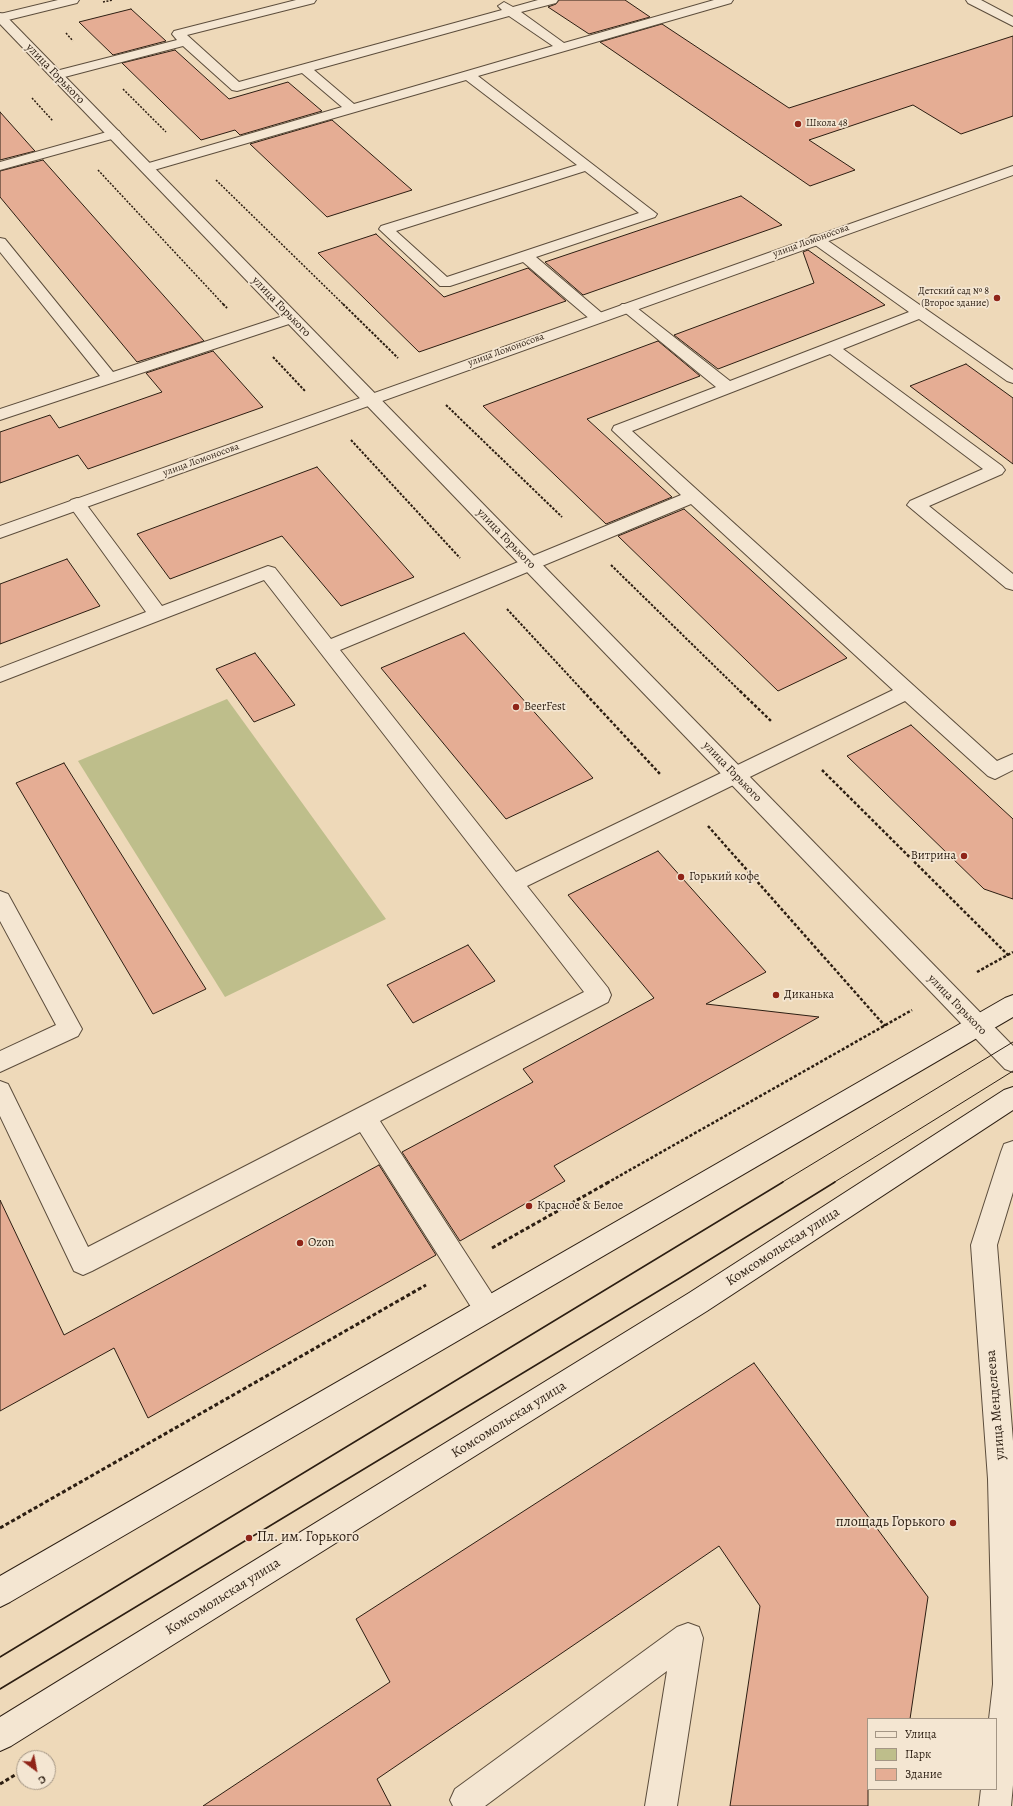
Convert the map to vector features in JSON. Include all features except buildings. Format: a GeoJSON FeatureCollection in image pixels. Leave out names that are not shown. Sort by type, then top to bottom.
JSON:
{"type":"FeatureCollection","features":[{"type":"Feature","properties":{"kind":"street"},"geometry":{"type":"LineString","coordinates":[[0,17],[73,0]]}},
{"type":"Feature","properties":{"kind":"street"},"geometry":{"type":"LineString","coordinates":[[310,0],[269,8],[178,34],[237,87],[552,0]]}},
{"type":"Feature","properties":{"kind":"street"},"geometry":{"type":"LineString","coordinates":[[496,0],[563,48]]}},
{"type":"Feature","properties":{"kind":"street"},"geometry":{"type":"LineString","coordinates":[[147,168],[727,0]]}},
{"type":"Feature","properties":{"kind":"street"},"geometry":{"type":"LineString","coordinates":[[972,0],[1013,22]]}},
{"type":"Feature","properties":{"kind":"street","name":"улица Горького"},"geometry":{"type":"LineString","coordinates":[[0,17],[1013,1062]]}},
{"type":"Feature","properties":{"kind":"street"},"geometry":{"type":"LineString","coordinates":[[57,75],[186,41]]}},
{"type":"Feature","properties":{"kind":"street"},"geometry":{"type":"LineString","coordinates":[[304,68],[352,109]]}},
{"type":"Feature","properties":{"kind":"street"},"geometry":{"type":"LineString","coordinates":[[468,75],[650,214],[445,284],[386,229],[587,166]]}},
{"type":"Feature","properties":{"kind":"street"},"geometry":{"type":"LineString","coordinates":[[0,166],[114,134]]}},
{"type":"Feature","properties":{"kind":"street","name":"улица Ломоносова"},"geometry":{"type":"LineString","coordinates":[[0,532],[816,239],[1013,170]]}},
{"type":"Feature","properties":{"kind":"street"},"geometry":{"type":"LineString","coordinates":[[816,239],[1013,378]]}},
{"type":"Feature","properties":{"kind":"street"},"geometry":{"type":"LineString","coordinates":[[0,242],[110,378]]}},
{"type":"Feature","properties":{"kind":"street"},"geometry":{"type":"LineString","coordinates":[[526,256],[598,317]]}},
{"type":"Feature","properties":{"kind":"street"},"geometry":{"type":"LineString","coordinates":[[627,307],[728,388]]}},
{"type":"Feature","properties":{"kind":"street"},"geometry":{"type":"LineString","coordinates":[[921,313],[620,430],[995,770],[1013,761]]}},
{"type":"Feature","properties":{"kind":"street"},"geometry":{"type":"LineString","coordinates":[[0,415],[292,318]]}},
{"type":"Feature","properties":{"kind":"street"},"geometry":{"type":"LineString","coordinates":[[832,348],[996,470],[916,505],[1013,584]]}},
{"type":"Feature","properties":{"kind":"street"},"geometry":{"type":"LineString","coordinates":[[327,648],[694,496]]}},
{"type":"Feature","properties":{"kind":"street"},"geometry":{"type":"LineString","coordinates":[[76,504],[158,614]]}},
{"type":"Feature","properties":{"kind":"street"},"geometry":{"type":"LineString","coordinates":[[0,675],[268,572],[600,995],[83,1263],[0,1091]]}},
{"type":"Feature","properties":{"kind":"street"},"geometry":{"type":"LineString","coordinates":[[512,884],[908,691]]}},
{"type":"Feature","properties":{"kind":"street"},"geometry":{"type":"LineString","coordinates":[[0,900],[70,1029],[0,1062]]}},
{"type":"Feature","properties":{"kind":"street"},"geometry":{"type":"LineString","coordinates":[[0,1592],[1013,1005]]}},
{"type":"Feature","properties":{"kind":"street","name":"Комсомольская улица"},"geometry":{"type":"LineString","coordinates":[[0,1735],[698,1302],[1013,1097]]}},
{"type":"Feature","properties":{"kind":"street"},"geometry":{"type":"LineString","coordinates":[[364,1117],[488,1310]]}},
{"type":"Feature","properties":{"kind":"street","name":"улица Менделеева"},"geometry":{"type":"LineString","coordinates":[[997,1789],[1010,1682],[1002,1479],[984,1245],[1013,1152]]}},
{"type":"Feature","properties":{"kind":"street"},"geometry":{"type":"LineString","coordinates":[[469,1806],[466,1800],[688,1638],[661,1806]]}},
{"type":"Feature","properties":{"kind":"street","name":"улица Менделеева"},"geometry":{"type":"LineString","coordinates":[[995,1806],[997,1790]]}},
{"type":"Feature","properties":{"kind":"path"},"geometry":{"type":"LineString","coordinates":[[41,8],[402,361]]}},
{"type":"Feature","properties":{"kind":"path"},"geometry":{"type":"LineString","coordinates":[[32,98],[308,394]]}},
{"type":"Feature","properties":{"kind":"path"},"geometry":{"type":"LineString","coordinates":[[443,401],[796,745],[1008,955]]}},
{"type":"Feature","properties":{"kind":"path"},"geometry":{"type":"LineString","coordinates":[[347,436],[684,800],[885,1026]]}},
{"type":"Feature","properties":{"kind":"path"},"geometry":{"type":"LineString","coordinates":[[0,1528],[1013,952]]}},
{"type":"Feature","properties":{"kind":"path"},"geometry":{"type":"LineString","coordinates":[[0,1784],[16,1774]]}},
{"type":"Feature","properties":{"kind":"green space"},"geometry":{"type":"Polygon","coordinates":[[[227,699],[386,919],[225,997],[78,761],[227,699]]]}},
{"type":"Feature","properties":{"kind":"tram line"},"geometry":{"type":"LineString","coordinates":[[781,1183],[1013,1042]]}},
{"type":"Feature","properties":{"kind":"tram line"},"geometry":{"type":"LineString","coordinates":[[833,1183],[1013,1071]]}},
{"type":"Feature","properties":{"kind":"tram line"},"geometry":{"type":"LineString","coordinates":[[0,1657],[783,1182]]}},
{"type":"Feature","properties":{"kind":"tram line"},"geometry":{"type":"LineString","coordinates":[[0,1689],[680,1278],[835,1182]]}},
{"type":"Feature","properties":{"kind":"place","name":"Школа 48"},"geometry":{"type":"Point","coordinates":[798,124]}},
{"type":"Feature","properties":{"kind":"place","name":"Детский сад № 8 (Второе здание)"},"geometry":{"type":"Point","coordinates":[997,298]}},
{"type":"Feature","properties":{"kind":"place","name":"BeerFest"},"geometry":{"type":"Point","coordinates":[516,707]}},
{"type":"Feature","properties":{"kind":"place","name":"Витрина"},"geometry":{"type":"Point","coordinates":[964,856]}},
{"type":"Feature","properties":{"kind":"place","name":"Горький кофе"},"geometry":{"type":"Point","coordinates":[681,877]}},
{"type":"Feature","properties":{"kind":"place","name":"Диканька"},"geometry":{"type":"Point","coordinates":[776,995]}},
{"type":"Feature","properties":{"kind":"place","name":"Красное & Белое"},"geometry":{"type":"Point","coordinates":[529,1206]}},
{"type":"Feature","properties":{"kind":"place","name":"Ozon"},"geometry":{"type":"Point","coordinates":[300,1243]}},
{"type":"Feature","properties":{"kind":"place","name":"площадь Горького"},"geometry":{"type":"Point","coordinates":[953,1523]}},
{"type":"Feature","properties":{"kind":"place","name":"Пл. им. Горького"},"geometry":{"type":"Point","coordinates":[249,1538]}}]}
